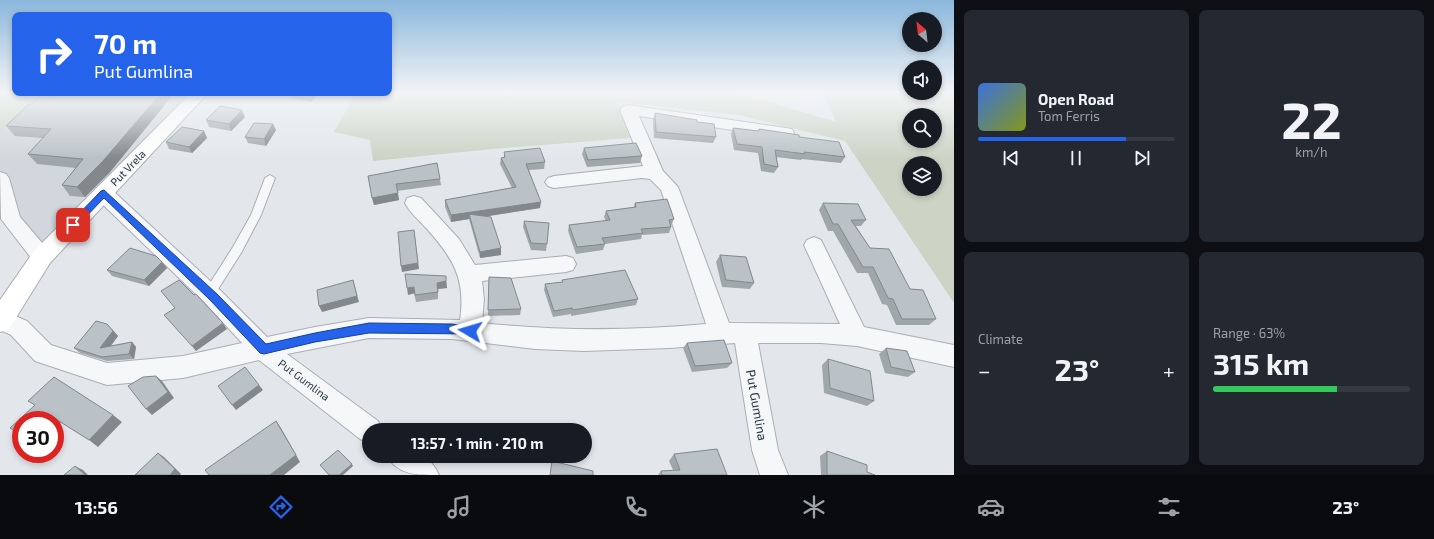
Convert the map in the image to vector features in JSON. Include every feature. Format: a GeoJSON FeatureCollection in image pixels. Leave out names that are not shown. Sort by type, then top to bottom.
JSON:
{"type":"FeatureCollection","features":[{"type":"Feature","properties":{"kind":"main road","name":"Put Vrela"},"geometry":{"type":"LineString","coordinates":[[0,320],[42,257],[179,115]]}},
{"type":"Feature","properties":{"kind":"street"},"geometry":{"type":"LineString","coordinates":[[630,115],[655,174]]}},
{"type":"Feature","properties":{"kind":"street"},"geometry":{"type":"LineString","coordinates":[[663,115],[795,135]]}},
{"type":"Feature","properties":{"kind":"street"},"geometry":{"type":"LineString","coordinates":[[554,182],[642,172],[655,174]]}},
{"type":"Feature","properties":{"kind":"street","name":"Put Gumlina"},"geometry":{"type":"LineString","coordinates":[[655,174],[669,187],[733,333],[765,450],[774,475]]}},
{"type":"Feature","properties":{"kind":"street"},"geometry":{"type":"LineString","coordinates":[[0,178],[11,219],[42,257]]}},
{"type":"Feature","properties":{"kind":"street","name":"Put Gumlina"},"geometry":{"type":"LineString","coordinates":[[104,193],[209,294],[264,350],[362,425]]}},
{"type":"Feature","properties":{"kind":"street"},"geometry":{"type":"LineString","coordinates":[[414,203],[445,238],[469,274],[473,294],[470,331]]}},
{"type":"Feature","properties":{"kind":"street"},"geometry":{"type":"LineString","coordinates":[[814,245],[857,336]]}},
{"type":"Feature","properties":{"kind":"street"},"geometry":{"type":"LineString","coordinates":[[469,274],[566,264]]}},
{"type":"Feature","properties":{"kind":"street"},"geometry":{"type":"LineString","coordinates":[[0,320],[19,328],[43,353],[107,374],[183,367],[264,350],[315,337],[369,328],[452,329],[535,339],[584,341],[670,338],[733,333],[821,333],[857,336],[954,356]]}},
{"type":"Feature","properties":{"kind":"street"},"geometry":{"type":"LineString","coordinates":[[410,463],[425,475]]}},
{"type":"Feature","properties":{"kind":"lane"},"geometry":{"type":"LineString","coordinates":[[209,294],[238,250],[256,215],[270,178]]}},
{"type":"Feature","properties":{"kind":"shaded area"},"geometry":{"type":"Polygon","coordinates":[[[22,115],[179,115],[42,257],[11,219],[0,178],[0,131],[22,115]]]}},
{"type":"Feature","properties":{"kind":"green space"},"geometry":{"type":"Polygon","coordinates":[[[0,115],[22,115],[0,131],[0,115]]]}},
{"type":"Feature","properties":{"kind":"green space"},"geometry":{"type":"Polygon","coordinates":[[[343,115],[622,115],[630,138],[492,149],[373,161],[370,140],[334,132],[343,115]]]}},
{"type":"Feature","properties":{"kind":"green space"},"geometry":{"type":"Polygon","coordinates":[[[740,115],[813,115],[836,122],[833,115],[902,115],[902,148],[942,148],[942,115],[954,115],[954,303],[845,141],[740,115]]]}},
{"type":"Feature","properties":{"kind":"building"},"geometry":{"type":"Polygon","coordinates":[[[17,115],[142,115],[103,161],[77,187],[62,185],[83,159],[28,154],[51,129],[6,126],[17,115]]]}},
{"type":"Feature","properties":{"kind":"building"},"geometry":{"type":"Polygon","coordinates":[[[211,115],[237,115],[229,124],[206,120],[211,115]]]}},
{"type":"Feature","properties":{"kind":"building"},"geometry":{"type":"Polygon","coordinates":[[[655,115],[668,115],[697,120],[697,122],[714,124],[716,137],[656,132],[655,115]]]}},
{"type":"Feature","properties":{"kind":"building"},"geometry":{"type":"Polygon","coordinates":[[[254,123],[273,124],[264,139],[245,137],[254,123]]]}},
{"type":"Feature","properties":{"kind":"building"},"geometry":{"type":"Polygon","coordinates":[[[182,127],[204,131],[189,147],[166,142],[182,127]]]}},
{"type":"Feature","properties":{"kind":"building"},"geometry":{"type":"Polygon","coordinates":[[[733,128],[759,131],[759,129],[799,135],[799,137],[839,142],[845,157],[775,150],[778,167],[764,164],[762,147],[737,144],[733,128]]]}},
{"type":"Feature","properties":{"kind":"building"},"geometry":{"type":"Polygon","coordinates":[[[636,143],[642,156],[588,160],[584,148],[636,143]]]}},
{"type":"Feature","properties":{"kind":"building"},"geometry":{"type":"Polygon","coordinates":[[[540,148],[545,162],[526,164],[541,202],[451,215],[445,200],[516,187],[501,158],[505,157],[504,152],[540,148]]]}},
{"type":"Feature","properties":{"kind":"building"},"geometry":{"type":"Polygon","coordinates":[[[437,163],[440,179],[396,184],[398,193],[372,198],[368,176],[437,163]]]}},
{"type":"Feature","properties":{"kind":"building"},"geometry":{"type":"Polygon","coordinates":[[[667,199],[674,219],[669,220],[671,227],[641,229],[643,233],[602,238],[605,244],[577,247],[569,225],[610,220],[606,211],[636,207],[635,203],[667,199]]]}},
{"type":"Feature","properties":{"kind":"building"},"geometry":{"type":"Polygon","coordinates":[[[823,203],[858,204],[866,220],[851,220],[870,248],[889,249],[910,289],[923,290],[936,319],[902,319],[893,299],[888,298],[873,267],[863,267],[838,224],[833,224],[823,203]]]}},
{"type":"Feature","properties":{"kind":"building"},"geometry":{"type":"Polygon","coordinates":[[[469,214],[491,217],[501,248],[480,252],[469,214]]]}},
{"type":"Feature","properties":{"kind":"building"},"geometry":{"type":"Polygon","coordinates":[[[524,221],[549,223],[547,244],[531,243],[524,221]]]}},
{"type":"Feature","properties":{"kind":"building"},"geometry":{"type":"Polygon","coordinates":[[[414,230],[418,263],[401,266],[398,232],[414,230]]]}},
{"type":"Feature","properties":{"kind":"building"},"geometry":{"type":"Polygon","coordinates":[[[130,248],[156,256],[162,262],[144,280],[107,270],[130,248]]]}},
{"type":"Feature","properties":{"kind":"building"},"geometry":{"type":"Polygon","coordinates":[[[720,255],[746,257],[754,283],[726,280],[720,255]]]}},
{"type":"Feature","properties":{"kind":"building"},"geometry":{"type":"Polygon","coordinates":[[[625,270],[638,299],[573,310],[572,308],[554,311],[545,284],[625,270]]]}},
{"type":"Feature","properties":{"kind":"building"},"geometry":{"type":"Polygon","coordinates":[[[405,274],[446,276],[446,281],[437,283],[438,292],[415,295],[414,287],[407,288],[405,274]]]}},
{"type":"Feature","properties":{"kind":"building"},"geometry":{"type":"Polygon","coordinates":[[[489,277],[511,278],[521,309],[488,310],[489,277]]]}},
{"type":"Feature","properties":{"kind":"building"},"geometry":{"type":"Polygon","coordinates":[[[179,280],[194,295],[196,294],[223,323],[192,346],[164,315],[175,308],[161,291],[179,280]]]}},
{"type":"Feature","properties":{"kind":"building"},"geometry":{"type":"Polygon","coordinates":[[[353,280],[357,296],[319,306],[317,290],[353,280]]]}},
{"type":"Feature","properties":{"kind":"building"},"geometry":{"type":"Polygon","coordinates":[[[96,321],[107,324],[113,331],[100,348],[132,342],[129,354],[102,357],[74,348],[96,321]]]}},
{"type":"Feature","properties":{"kind":"building"},"geometry":{"type":"Polygon","coordinates":[[[724,340],[732,363],[695,366],[687,343],[724,340]]]}},
{"type":"Feature","properties":{"kind":"building"},"geometry":{"type":"Polygon","coordinates":[[[886,348],[907,351],[915,372],[891,367],[886,348]]]}},
{"type":"Feature","properties":{"kind":"building"},"geometry":{"type":"Polygon","coordinates":[[[828,359],[870,371],[874,401],[830,388],[828,359]]]}},
{"type":"Feature","properties":{"kind":"building"},"geometry":{"type":"Polygon","coordinates":[[[245,367],[259,385],[232,405],[218,386],[245,367]]]}},
{"type":"Feature","properties":{"kind":"building"},"geometry":{"type":"Polygon","coordinates":[[[156,376],[168,392],[146,409],[128,386],[143,377],[156,376]]]}},
{"type":"Feature","properties":{"kind":"building"},"geometry":{"type":"Polygon","coordinates":[[[54,377],[113,415],[89,440],[64,424],[64,411],[28,411],[35,405],[28,401],[54,377]]]}},
{"type":"Feature","properties":{"kind":"building"},"geometry":{"type":"Polygon","coordinates":[[[276,421],[296,455],[270,475],[209,475],[205,470],[276,421]]]}},
{"type":"Feature","properties":{"kind":"building"},"geometry":{"type":"Polygon","coordinates":[[[717,449],[727,475],[662,475],[661,471],[680,470],[674,454],[717,449]]]}},
{"type":"Feature","properties":{"kind":"building"},"geometry":{"type":"Polygon","coordinates":[[[338,450],[352,464],[339,475],[329,475],[320,465],[338,450]]]}},
{"type":"Feature","properties":{"kind":"building"},"geometry":{"type":"Polygon","coordinates":[[[827,451],[867,465],[867,472],[875,475],[827,475],[827,451]]]}},
{"type":"Feature","properties":{"kind":"building"},"geometry":{"type":"Polygon","coordinates":[[[158,453],[175,469],[170,475],[135,475],[158,453]]]}},
{"type":"Feature","properties":{"kind":"building"},"geometry":{"type":"Polygon","coordinates":[[[552,463],[560,463],[593,471],[593,475],[550,475],[552,463]]]}},
{"type":"Feature","properties":{"kind":"building"},"geometry":{"type":"Polygon","coordinates":[[[75,466],[85,475],[64,475],[75,466]]]}},
{"type":"Feature","properties":{"kind":"route"},"geometry":{"type":"LineString","coordinates":[[73,225],[104,193],[109,200],[122,210],[213,297],[264,350],[315,337],[369,328],[452,329],[470,331]]}}]}
